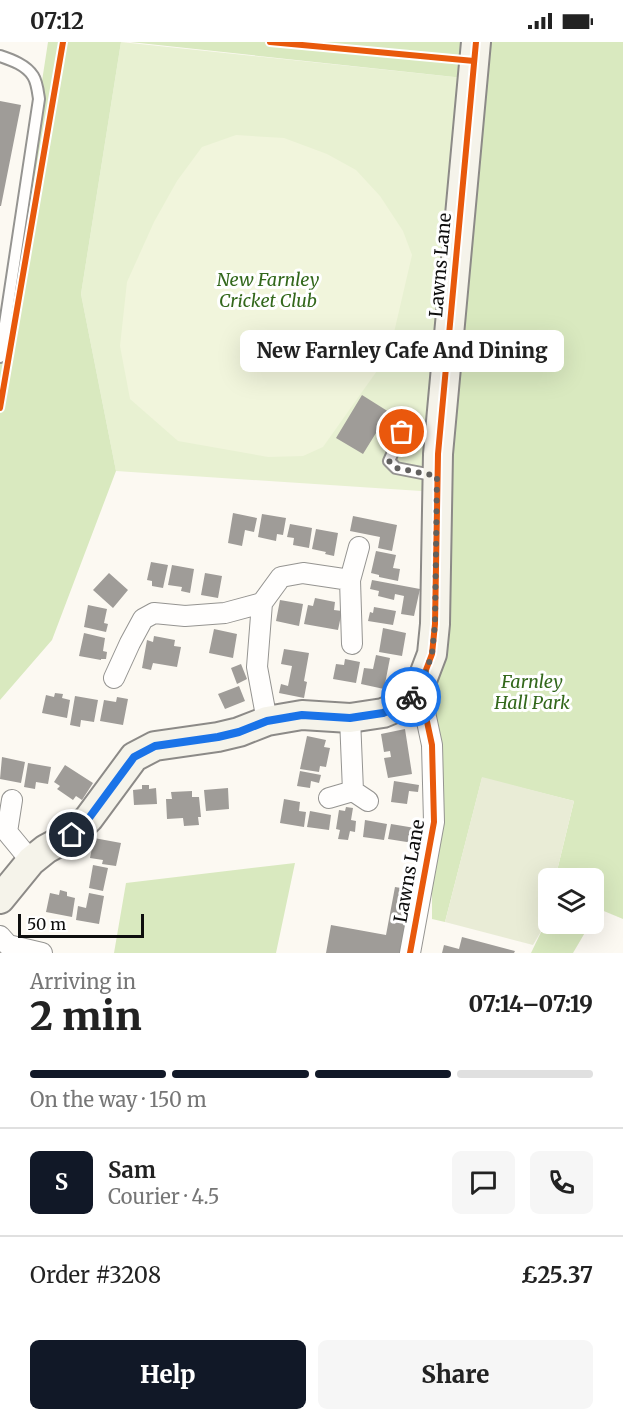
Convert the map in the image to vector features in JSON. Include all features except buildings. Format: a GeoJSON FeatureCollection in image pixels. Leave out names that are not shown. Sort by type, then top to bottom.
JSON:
{"type":"FeatureCollection","features":[{"type":"Feature","properties":{"kind":"street","name":"Lawns Lane"},"geometry":{"type":"LineString","coordinates":[[410,953],[434,822],[432,745],[422,683],[432,654],[435,624],[437,476],[440,430],[476,42]]}},
{"type":"Feature","properties":{"kind":"street"},"geometry":{"type":"LineString","coordinates":[[352,644],[350,580],[360,547]]}},
{"type":"Feature","properties":{"kind":"street"},"geometry":{"type":"LineString","coordinates":[[267,721],[257,667],[262,603],[281,577],[303,573],[350,580]]}},
{"type":"Feature","properties":{"kind":"street"},"geometry":{"type":"LineString","coordinates":[[114,678],[143,619],[154,613],[205,615],[225,613],[262,603]]}},
{"type":"Feature","properties":{"kind":"street"},"geometry":{"type":"LineString","coordinates":[[0,900],[31,861],[46,849],[72,835],[89,818],[134,757],[155,746],[218,737],[267,721],[302,715],[350,718],[383,713],[406,703],[422,683]]}},
{"type":"Feature","properties":{"kind":"street"},"geometry":{"type":"LineString","coordinates":[[329,798],[360,796],[350,718]]}},
{"type":"Feature","properties":{"kind":"street"},"geometry":{"type":"LineString","coordinates":[[12,800],[7,832],[31,861]]}},
{"type":"Feature","properties":{"kind":"street"},"geometry":{"type":"LineString","coordinates":[[0,936],[8,945],[42,953]]}},
{"type":"Feature","properties":{"kind":"lane"},"geometry":{"type":"LineString","coordinates":[[0,56],[24,67],[34,77],[39,99],[0,357]]}},
{"type":"Feature","properties":{"kind":"lane"},"geometry":{"type":"LineString","coordinates":[[402,432],[389,461],[396,468],[437,476]]}},
{"type":"Feature","properties":{"kind":"green space"},"geometry":{"type":"Polygon","coordinates":[[[48,42],[121,42],[81,294],[116,471],[52,640],[0,700],[0,355],[48,42]]]}},
{"type":"Feature","properties":{"kind":"green space","name":"New Farnley Cricket Club"},"geometry":{"type":"Polygon","coordinates":[[[121,42],[473,79],[436,492],[116,471],[81,294],[121,42]]]}},
{"type":"Feature","properties":{"kind":"green space","name":"Farnley Hall Park"},"geometry":{"type":"Polygon","coordinates":[[[130,42],[623,42],[623,919],[604,911],[604,868],[558,868],[574,801],[482,778],[445,922],[432,919],[432,889],[422,887],[434,822],[426,717],[473,79],[130,42]]]}},
{"type":"Feature","properties":{"kind":"green space"},"geometry":{"type":"Polygon","coordinates":[[[236,135],[284,138],[327,154],[356,170],[380,196],[403,231],[412,255],[389,354],[323,447],[303,456],[268,457],[178,441],[130,399],[120,346],[127,282],[154,222],[177,181],[202,147],[236,135]]]}},
{"type":"Feature","properties":{"kind":"green space"},"geometry":{"type":"Polygon","coordinates":[[[482,777],[574,801],[558,868],[538,868],[539,934],[533,945],[445,922],[482,777]]]}},
{"type":"Feature","properties":{"kind":"green space"},"geometry":{"type":"Polygon","coordinates":[[[295,863],[276,953],[114,953],[126,883],[295,863]]]}},
{"type":"Feature","properties":{"kind":"green space"},"geometry":{"type":"Polygon","coordinates":[[[540,934],[584,934],[573,953],[531,953],[540,934]]]}},
{"type":"Feature","properties":{"kind":"cycle path"},"geometry":{"type":"LineString","coordinates":[[0,408],[63,42]]}},
{"type":"Feature","properties":{"kind":"cycle path"},"geometry":{"type":"LineString","coordinates":[[270,42],[474,61]]}},
{"type":"Feature","properties":{"kind":"cycle path"},"geometry":{"type":"LineString","coordinates":[[410,953],[434,822],[432,745],[421,683],[432,654],[435,624],[438,454],[476,42]]}},
{"type":"Feature","properties":{"kind":"way so far"},"geometry":{"type":"LineString","coordinates":[[402,432],[389,461],[396,468],[437,476],[435,624],[432,654],[422,683],[411,697]]}},
{"type":"Feature","properties":{"kind":"place","name":"New Farnley Cafe And Dining"},"geometry":{"type":"Point","coordinates":[402,432]}},
{"type":"Feature","properties":{"kind":"route"},"geometry":{"type":"LineString","coordinates":[[72,835],[89,818],[134,757],[155,746],[218,737],[267,721],[302,715],[350,718],[383,713],[406,703],[411,697]]}}]}
